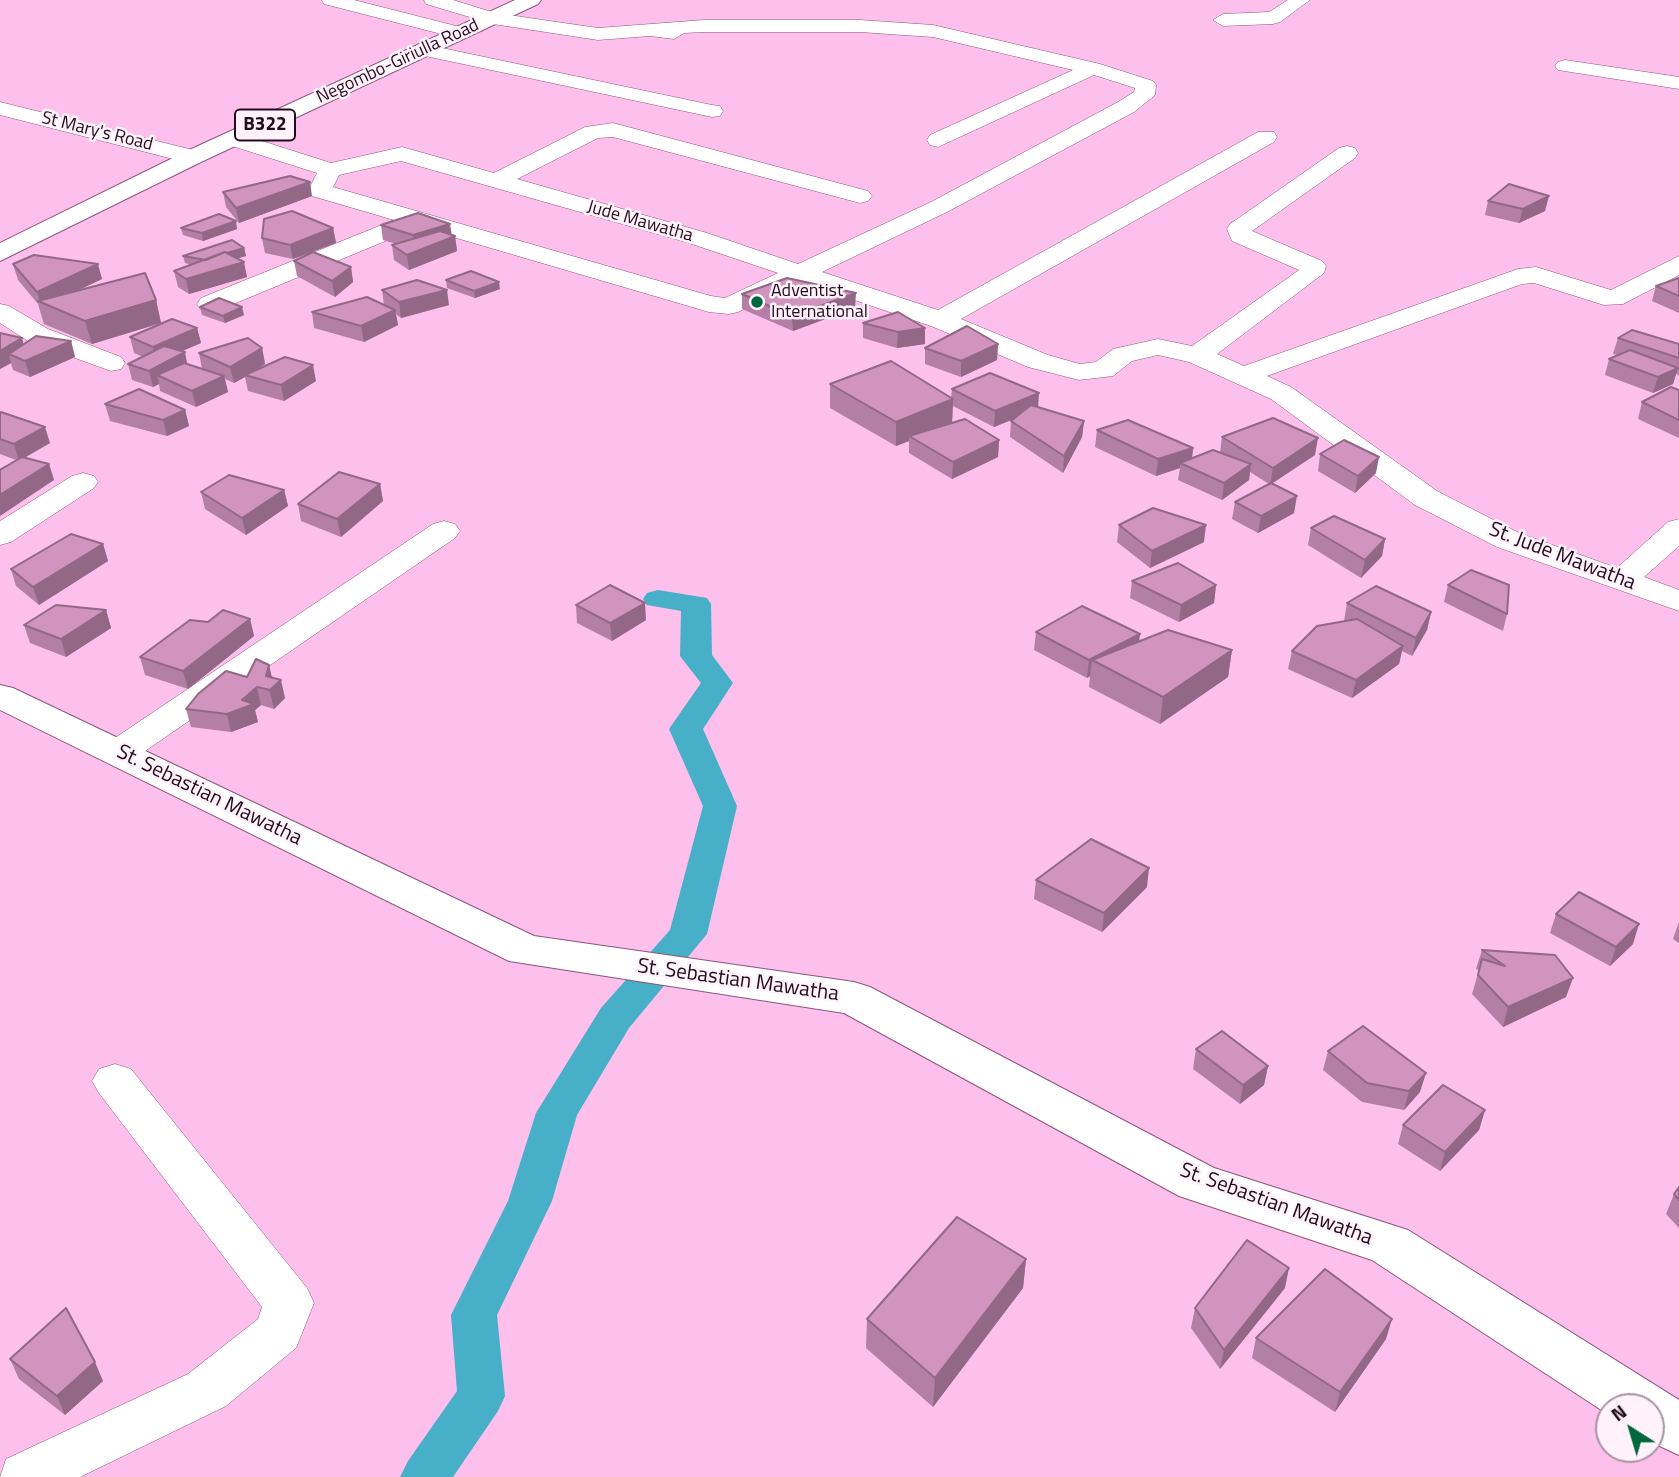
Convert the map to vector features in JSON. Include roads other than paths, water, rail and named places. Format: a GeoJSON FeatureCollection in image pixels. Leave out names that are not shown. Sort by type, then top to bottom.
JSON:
{"type":"FeatureCollection","features":[{"type":"Feature","properties":{"kind":"street"},"geometry":{"type":"LineString","coordinates":[[331,0],[461,33]]}},
{"type":"Feature","properties":{"kind":"street"},"geometry":{"type":"LineString","coordinates":[[234,139],[330,170],[320,191],[709,304],[729,306],[939,207],[1144,95],[1146,85],[1093,68],[933,31],[860,26],[704,26],[598,34],[493,18],[433,0]]}},
{"type":"Feature","properties":{"kind":"street","name":"Negombo-Giriulla Road"},"geometry":{"type":"LineString","coordinates":[[0,253],[194,157],[531,0]]}},
{"type":"Feature","properties":{"kind":"street"},"geometry":{"type":"LineString","coordinates":[[1223,20],[1273,18],[1301,0]]}},
{"type":"Feature","properties":{"kind":"street"},"geometry":{"type":"LineString","coordinates":[[650,30],[734,42]]}},
{"type":"Feature","properties":{"kind":"street"},"geometry":{"type":"LineString","coordinates":[[423,50],[712,111]]}},
{"type":"Feature","properties":{"kind":"street"},"geometry":{"type":"LineString","coordinates":[[1565,66],[1679,83]]}},
{"type":"Feature","properties":{"kind":"street"},"geometry":{"type":"LineString","coordinates":[[938,140],[1093,68]]}},
{"type":"Feature","properties":{"kind":"street","name":"St Mary's Road"},"geometry":{"type":"LineString","coordinates":[[0,107],[194,157]]}},
{"type":"Feature","properties":{"kind":"street"},"geometry":{"type":"LineString","coordinates":[[496,181],[593,132],[613,130],[860,196]]}},
{"type":"Feature","properties":{"kind":"street"},"geometry":{"type":"LineString","coordinates":[[940,320],[1266,137]]}},
{"type":"Feature","properties":{"kind":"street"},"geometry":{"type":"LineString","coordinates":[[1196,355],[1311,272],[1313,266],[1241,236],[1239,229],[1347,153]]}},
{"type":"Feature","properties":{"kind":"street","name":"Jude Mawatha"},"geometry":{"type":"LineString","coordinates":[[330,170],[402,154],[698,238],[940,320],[1038,361]]}},
{"type":"Feature","properties":{"kind":"street"},"geometry":{"type":"LineString","coordinates":[[210,304],[416,220]]}},
{"type":"Feature","properties":{"kind":"street"},"geometry":{"type":"LineString","coordinates":[[1245,375],[1518,276],[1536,275],[1614,298],[1634,290],[1679,264]]}},
{"type":"Feature","properties":{"kind":"street"},"geometry":{"type":"LineString","coordinates":[[0,312],[38,335],[111,363]]}},
{"type":"Feature","properties":{"kind":"street","name":"St. Jude Mawatha"},"geometry":{"type":"LineString","coordinates":[[1038,361],[1079,372],[1103,370],[1123,355],[1158,347],[1196,355],[1281,393],[1426,498],[1508,540],[1679,601]]}},
{"type":"Feature","properties":{"kind":"street"},"geometry":{"type":"LineString","coordinates":[[0,535],[83,482]]}},
{"type":"Feature","properties":{"kind":"street"},"geometry":{"type":"LineString","coordinates":[[1621,581],[1679,529]]}},
{"type":"Feature","properties":{"kind":"street"},"geometry":{"type":"LineString","coordinates":[[119,752],[444,531]]}},
{"type":"Feature","properties":{"kind":"street","name":"St. Sebastian Mawatha"},"geometry":{"type":"LineString","coordinates":[[0,696],[525,950],[854,998],[1197,1182],[1390,1245],[1621,1393]]}},
{"type":"Feature","properties":{"kind":"street"},"geometry":{"type":"LineString","coordinates":[[25,1477],[207,1390],[278,1333],[289,1303],[115,1081]]}},
{"type":"Feature","properties":{"kind":"waterway"},"geometry":{"type":"LineString","coordinates":[[425,1477],[481,1396],[474,1315],[530,1201],[557,1113],[615,1018],[688,934],[720,806],[686,729],[717,683],[696,656],[696,604],[658,599]]}},
{"type":"Feature","properties":{"kind":"place","name":"Adventist International"},"geometry":{"type":"Point","coordinates":[757,302]}}]}
